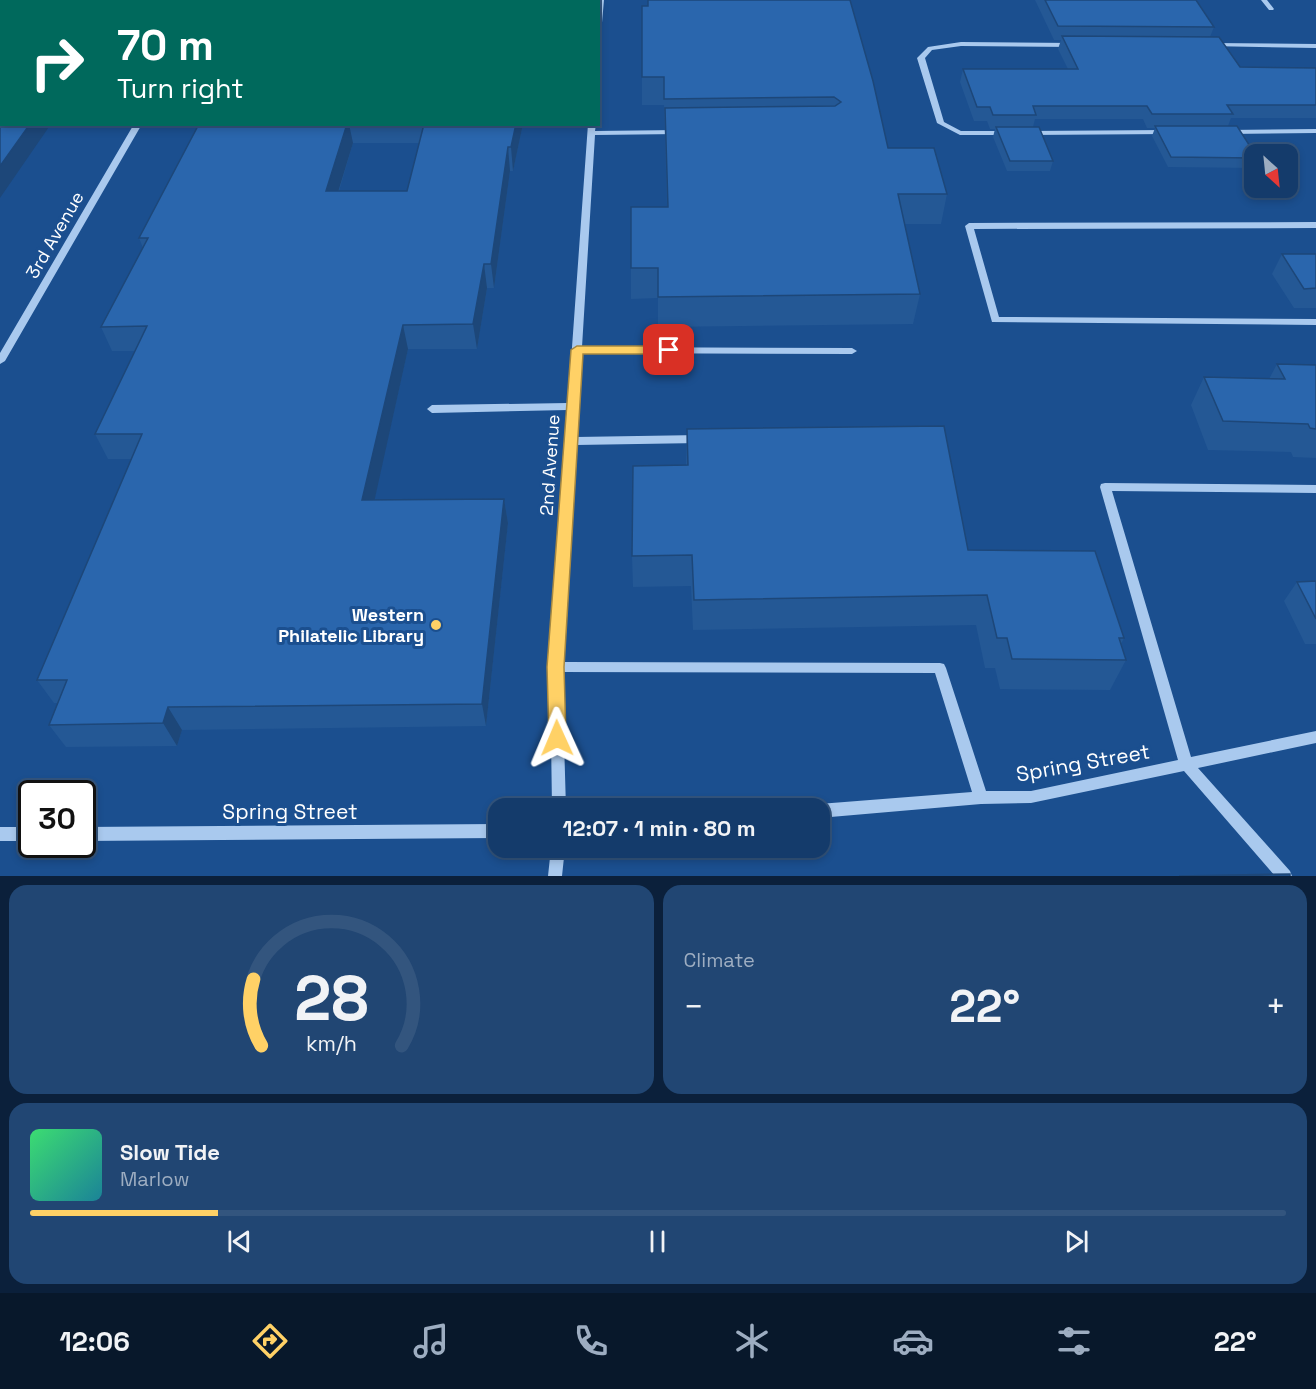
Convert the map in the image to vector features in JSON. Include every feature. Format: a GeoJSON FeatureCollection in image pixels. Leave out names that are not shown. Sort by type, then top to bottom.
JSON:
{"type":"FeatureCollection","features":[{"type":"Feature","properties":{"kind":"street"},"geometry":{"type":"LineString","coordinates":[[1264,0],[1271,9]]}},
{"type":"Feature","properties":{"kind":"street"},"geometry":{"type":"LineString","coordinates":[[1079,45],[961,44],[930,48],[921,58],[942,123],[960,133],[1174,132]]}},
{"type":"Feature","properties":{"kind":"street"},"geometry":{"type":"LineString","coordinates":[[1198,45],[1316,46]]}},
{"type":"Feature","properties":{"kind":"street","name":"3rd Avenue"},"geometry":{"type":"LineString","coordinates":[[0,361],[137,126]]}},
{"type":"Feature","properties":{"kind":"street"},"geometry":{"type":"LineString","coordinates":[[592,129],[687,132]]}},
{"type":"Feature","properties":{"kind":"street","name":"2nd Avenue"},"geometry":{"type":"LineString","coordinates":[[559,798],[556,667],[592,129]]}},
{"type":"Feature","properties":{"kind":"street"},"geometry":{"type":"LineString","coordinates":[[1221,132],[1316,132]]}},
{"type":"Feature","properties":{"kind":"street"},"geometry":{"type":"LineString","coordinates":[[1316,225],[969,226],[995,320],[1316,322]]}},
{"type":"Feature","properties":{"kind":"street"},"geometry":{"type":"LineString","coordinates":[[577,350],[852,351]]}},
{"type":"Feature","properties":{"kind":"street"},"geometry":{"type":"LineString","coordinates":[[432,409],[573,406]]}},
{"type":"Feature","properties":{"kind":"street"},"geometry":{"type":"LineString","coordinates":[[571,441],[707,439]]}},
{"type":"Feature","properties":{"kind":"street"},"geometry":{"type":"LineString","coordinates":[[1285,876],[1186,765],[1105,487],[1316,489]]}},
{"type":"Feature","properties":{"kind":"street"},"geometry":{"type":"LineString","coordinates":[[556,667],[940,668],[981,798]]}},
{"type":"Feature","properties":{"kind":"street","name":"Spring Street"},"geometry":{"type":"LineString","coordinates":[[830,810],[981,798],[1031,797],[1316,737]]}},
{"type":"Feature","properties":{"kind":"street","name":"Spring Street"},"geometry":{"type":"LineString","coordinates":[[96,834],[488,831]]}},
{"type":"Feature","properties":{"kind":"street"},"geometry":{"type":"LineString","coordinates":[[0,834],[18,834]]}},
{"type":"Feature","properties":{"kind":"street"},"geometry":{"type":"LineString","coordinates":[[555,876],[557,858]]}},
{"type":"Feature","properties":{"kind":"building"},"geometry":{"type":"Polygon","coordinates":[[[648,0],[850,0],[873,81],[888,148],[934,148],[947,194],[898,194],[920,294],[658,297],[658,268],[631,268],[631,207],[668,207],[665,108],[835,106],[841,102],[834,97],[664,99],[664,77],[642,77],[642,6],[648,6],[648,0]]]}},
{"type":"Feature","properties":{"kind":"building"},"geometry":{"type":"Polygon","coordinates":[[[1045,0],[1196,0],[1214,27],[1058,26],[1045,0]]]}},
{"type":"Feature","properties":{"kind":"building"},"geometry":{"type":"Polygon","coordinates":[[[1062,36],[1219,37],[1240,67],[1316,68],[1316,105],[1227,105],[1233,114],[1152,114],[1147,106],[1033,106],[1036,115],[993,115],[990,107],[977,107],[963,69],[1078,69],[1062,36]]]}},
{"type":"Feature","properties":{"kind":"building"},"geometry":{"type":"Polygon","coordinates":[[[0,126],[29,126],[0,166],[0,126]]]}},
{"type":"Feature","properties":{"kind":"building"},"geometry":{"type":"Polygon","coordinates":[[[198,126],[346,126],[326,191],[407,191],[423,126],[516,126],[511,147],[508,147],[491,264],[484,264],[473,324],[403,325],[362,500],[504,499],[482,704],[168,707],[163,723],[49,725],[67,680],[37,680],[142,434],[95,434],[147,326],[101,327],[148,238],[139,238],[198,126]]]}},
{"type":"Feature","properties":{"kind":"building"},"geometry":{"type":"Polygon","coordinates":[[[1155,126],[1237,126],[1249,144],[1244,144],[1244,158],[1171,157],[1155,126]]]}},
{"type":"Feature","properties":{"kind":"building"},"geometry":{"type":"Polygon","coordinates":[[[996,127],[1039,127],[1053,161],[1010,161],[996,127]]]}},
{"type":"Feature","properties":{"kind":"building"},"geometry":{"type":"Polygon","coordinates":[[[1282,254],[1316,254],[1316,288],[1304,289],[1282,254]]]}},
{"type":"Feature","properties":{"kind":"building"},"geometry":{"type":"Polygon","coordinates":[[[1277,364],[1316,365],[1316,429],[1310,428],[1308,424],[1223,421],[1204,377],[1285,379],[1277,364]]]}},
{"type":"Feature","properties":{"kind":"building"},"geometry":{"type":"Polygon","coordinates":[[[944,426],[968,550],[1095,551],[1124,638],[1119,638],[1126,660],[1012,659],[1007,638],[997,638],[987,595],[694,600],[692,555],[632,556],[633,466],[688,465],[687,429],[944,426]]]}},
{"type":"Feature","properties":{"kind":"building"},"geometry":{"type":"Polygon","coordinates":[[[1316,581],[1316,619],[1297,582],[1316,581]]]}},
{"type":"Feature","properties":{"kind":"building"},"geometry":{"type":"Polygon","coordinates":[[[1290,874],[1290,876],[1179,876],[1290,874]]]}},
{"type":"Feature","properties":{"kind":"place","name":"Western Philatelic Library"},"geometry":{"type":"Point","coordinates":[436,625]}},
{"type":"Feature","properties":{"kind":"route"},"geometry":{"type":"LineString","coordinates":[[557,738],[556,667],[577,350],[669,350]]}}]}
